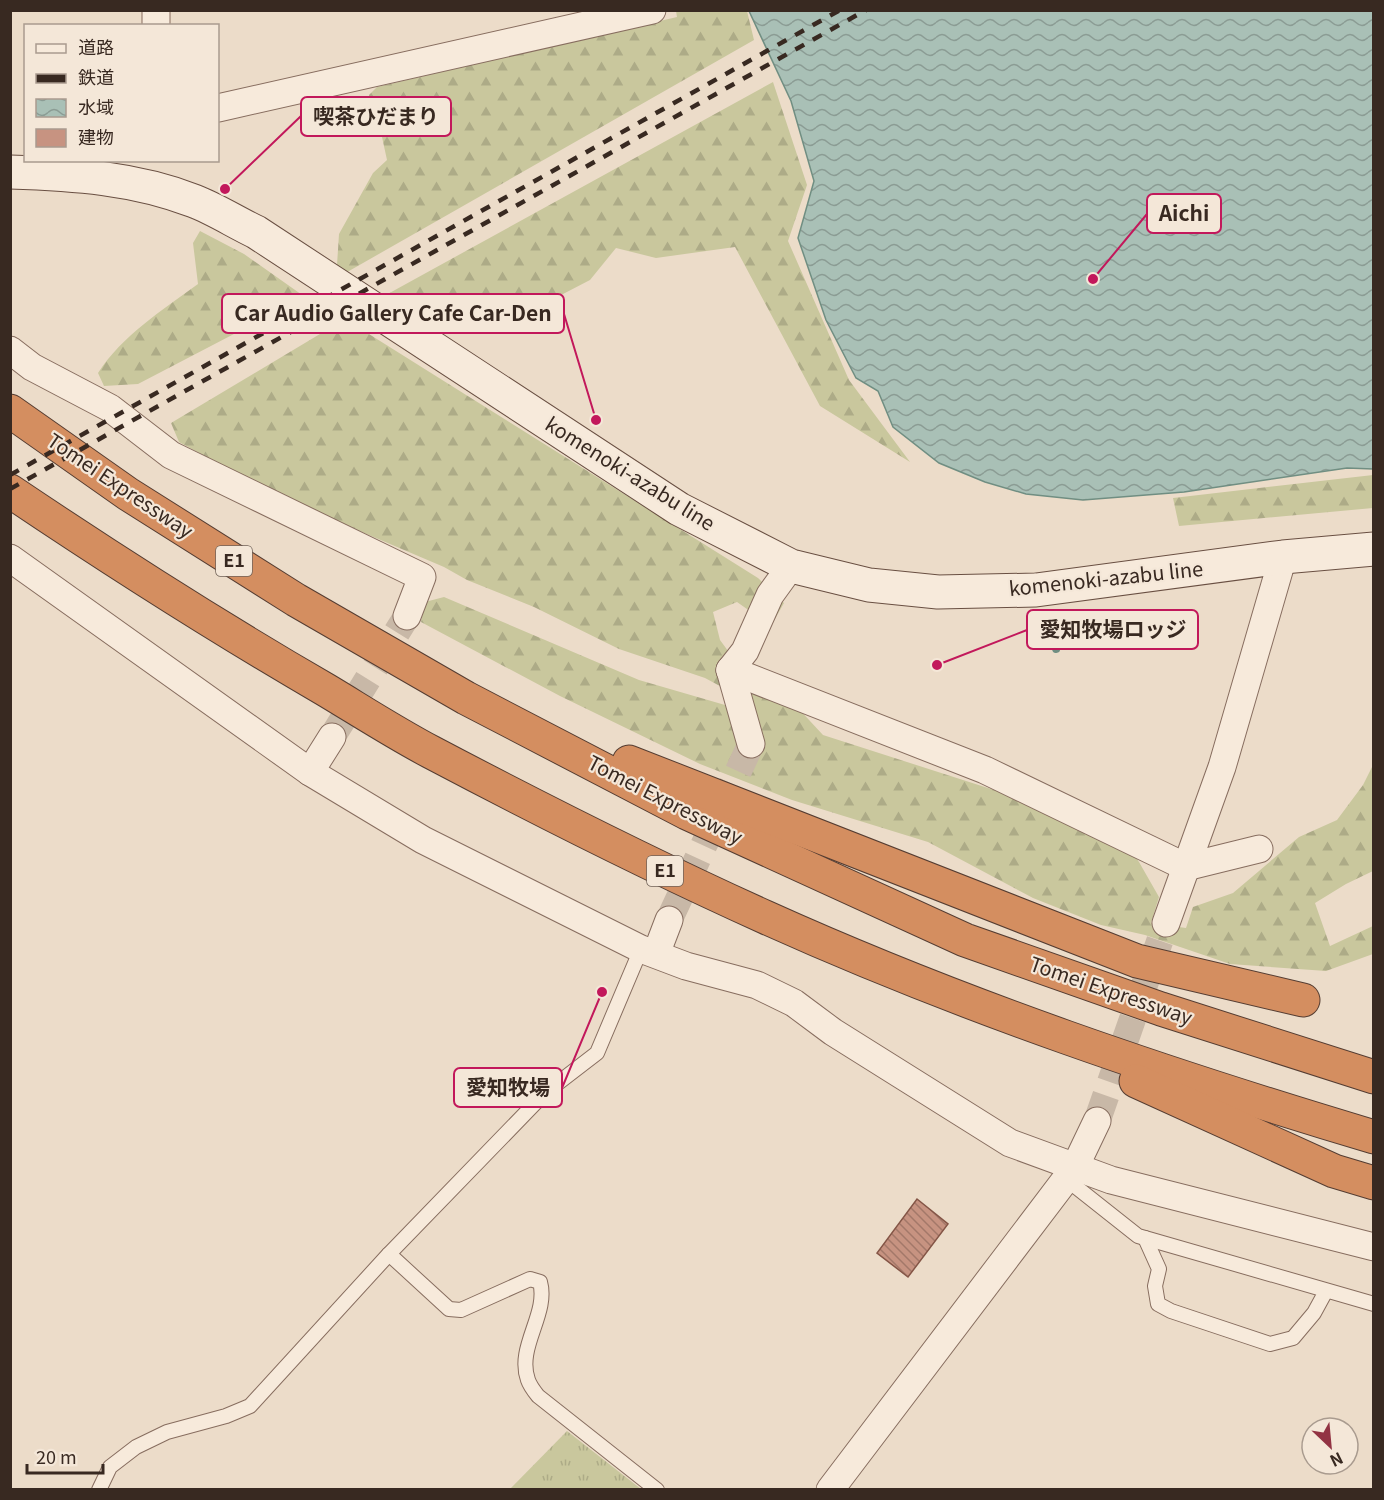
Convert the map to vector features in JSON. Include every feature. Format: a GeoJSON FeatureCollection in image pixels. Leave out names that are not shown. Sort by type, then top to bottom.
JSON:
{"type":"FeatureCollection","features":[{"type":"Feature","properties":{"kind":"highway","name":"Tomei Expressway"},"geometry":{"type":"LineString","coordinates":[[10,411],[128,494],[296,600],[466,698],[687,813],[965,940],[1161,1009],[1374,1077]]}},
{"type":"Feature","properties":{"kind":"highway","name":"E1"},"geometry":{"type":"LineString","coordinates":[[10,491],[260,652],[429,750],[663,870],[876,964],[1083,1044],[1263,1104],[1374,1137]]}},
{"type":"Feature","properties":{"kind":"highway"},"geometry":{"type":"LineString","coordinates":[[466,698],[1137,961],[1303,1000]]}},
{"type":"Feature","properties":{"kind":"highway"},"geometry":{"type":"LineString","coordinates":[[876,964],[1323,1166],[1374,1184]]}},
{"type":"Feature","properties":{"kind":"main road","name":"komenoki-azabu line"},"geometry":{"type":"LineString","coordinates":[[10,172],[49,173],[133,182],[195,201],[256,232],[679,509],[791,566],[869,585],[938,592],[1036,590],[1283,557],[1374,549]]}},
{"type":"Feature","properties":{"kind":"street"},"geometry":{"type":"LineString","coordinates":[[219,108],[652,10]]}},
{"type":"Feature","properties":{"kind":"street"},"geometry":{"type":"LineString","coordinates":[[10,163],[24,157]]}},
{"type":"Feature","properties":{"kind":"street"},"geometry":{"type":"LineString","coordinates":[[10,350],[32,367],[110,408],[171,455],[422,577],[407,616]]}},
{"type":"Feature","properties":{"kind":"street"},"geometry":{"type":"LineString","coordinates":[[1166,923],[1222,766],[1283,557]]}},
{"type":"Feature","properties":{"kind":"street"},"geometry":{"type":"LineString","coordinates":[[10,558],[310,772],[423,840],[648,952],[686,966],[757,985],[794,1003],[833,1032],[1010,1143],[1070,1173],[1111,1180],[1374,1247]]}},
{"type":"Feature","properties":{"kind":"street"},"geometry":{"type":"LineString","coordinates":[[730,670],[745,651],[770,595],[791,566]]}},
{"type":"Feature","properties":{"kind":"street"},"geometry":{"type":"LineString","coordinates":[[730,670],[985,770],[1186,867],[1259,849]]}},
{"type":"Feature","properties":{"kind":"street"},"geometry":{"type":"LineString","coordinates":[[730,670],[751,744]]}},
{"type":"Feature","properties":{"kind":"street"},"geometry":{"type":"LineString","coordinates":[[310,772],[332,737]]}},
{"type":"Feature","properties":{"kind":"street"},"geometry":{"type":"LineString","coordinates":[[648,952],[669,920]]}},
{"type":"Feature","properties":{"kind":"street"},"geometry":{"type":"LineString","coordinates":[[830,1490],[1070,1173],[1096,1121]]}},
{"type":"Feature","properties":{"kind":"lane"},"geometry":{"type":"LineString","coordinates":[[99,1490],[110,1467],[136,1447],[167,1432],[226,1416],[250,1406],[389,1254],[545,1093],[597,1053],[648,952]]}},
{"type":"Feature","properties":{"kind":"lane"},"geometry":{"type":"LineString","coordinates":[[1070,1173],[1138,1236],[1374,1304]]}},
{"type":"Feature","properties":{"kind":"lane"},"geometry":{"type":"LineString","coordinates":[[1145,1238],[1159,1269],[1155,1286],[1158,1304],[1171,1311],[1270,1344],[1293,1338],[1314,1313],[1326,1291]]}},
{"type":"Feature","properties":{"kind":"lane"},"geometry":{"type":"LineString","coordinates":[[389,1254],[449,1309],[461,1310],[530,1279],[540,1282],[543,1294],[526,1357],[527,1379],[538,1396],[657,1490]]}},
{"type":"Feature","properties":{"kind":"green space"},"geometry":{"type":"Polygon","coordinates":[[[676,11],[747,11],[754,40],[342,275],[337,265],[339,234],[373,173],[387,160],[382,137],[373,120],[369,95],[377,87],[677,17],[676,11]]]}},
{"type":"Feature","properties":{"kind":"green space"},"geometry":{"type":"Polygon","coordinates":[[[773,82],[807,185],[788,241],[849,380],[910,462],[820,406],[735,247],[656,258],[616,248],[590,280],[538,307],[485,321],[437,327],[375,301],[773,82]]]}},
{"type":"Feature","properties":{"kind":"green space"},"geometry":{"type":"Polygon","coordinates":[[[200,231],[244,254],[305,297],[138,384],[104,386],[98,373],[119,347],[144,324],[198,284],[193,243],[200,231]]]}},
{"type":"Feature","properties":{"kind":"green space"},"geometry":{"type":"Polygon","coordinates":[[[345,319],[758,578],[784,603],[771,626],[737,602],[713,612],[720,640],[756,689],[797,707],[823,735],[991,789],[1105,812],[1139,862],[1159,897],[1151,923],[1186,928],[1193,907],[1233,893],[1299,837],[1337,820],[1363,785],[1373,765],[1373,871],[1315,903],[1330,946],[1373,926],[1373,954],[1326,971],[1230,964],[1145,935],[1101,925],[1033,898],[928,842],[792,800],[700,764],[560,696],[421,622],[425,602],[444,597],[639,680],[756,714],[744,699],[705,678],[619,649],[534,607],[467,580],[444,567],[282,498],[179,442],[171,423],[345,319]]]}},
{"type":"Feature","properties":{"kind":"green space"},"geometry":{"type":"Polygon","coordinates":[[[1373,475],[1373,508],[1179,526],[1173,498],[1373,475]]]}},
{"type":"Feature","properties":{"kind":"green space"},"geometry":{"type":"Polygon","coordinates":[[[567,1431],[641,1489],[510,1489],[567,1431]]]}},
{"type":"Feature","properties":{"kind":"water"},"geometry":{"type":"Polygon","coordinates":[[[749,11],[1373,11],[1373,469],[1347,468],[1184,492],[1083,500],[1026,494],[985,482],[939,463],[893,427],[878,391],[856,378],[826,320],[798,238],[814,181],[791,101],[749,11]]]}},
{"type":"Feature","properties":{"kind":"building"},"geometry":{"type":"Polygon","coordinates":[[[917,1199],[948,1224],[908,1277],[877,1253],[917,1199]]]}},
{"type":"Feature","properties":{"kind":"waterway"},"geometry":{"type":"LineString","coordinates":[[1047,618],[1056,649]]}},
{"type":"Feature","properties":{"kind":"tunnel"},"geometry":{"type":"LineString","coordinates":[[332,737],[407,616]]}},
{"type":"Feature","properties":{"kind":"tunnel"},"geometry":{"type":"LineString","coordinates":[[669,920],[751,744]]}},
{"type":"Feature","properties":{"kind":"tunnel"},"geometry":{"type":"LineString","coordinates":[[1097,1121],[1166,923]]}},
{"type":"Feature","properties":{"kind":"railway"},"geometry":{"type":"LineString","coordinates":[[10,475],[840,10]]}},
{"type":"Feature","properties":{"kind":"railway"},"geometry":{"type":"LineString","coordinates":[[10,489],[866,10]]}},
{"type":"Feature","properties":{"kind":"place","name":"喫茶ひだまり"},"geometry":{"type":"Point","coordinates":[225,189]}},
{"type":"Feature","properties":{"kind":"place","name":"Aichi"},"geometry":{"type":"Point","coordinates":[1093,279]}},
{"type":"Feature","properties":{"kind":"place","name":"Car Audio Gallery Cafe Car-Den"},"geometry":{"type":"Point","coordinates":[596,420]}},
{"type":"Feature","properties":{"kind":"place","name":"愛知牧場ロッジ"},"geometry":{"type":"Point","coordinates":[937,665]}},
{"type":"Feature","properties":{"kind":"place","name":"愛知牧場"},"geometry":{"type":"Point","coordinates":[602,992]}}]}
